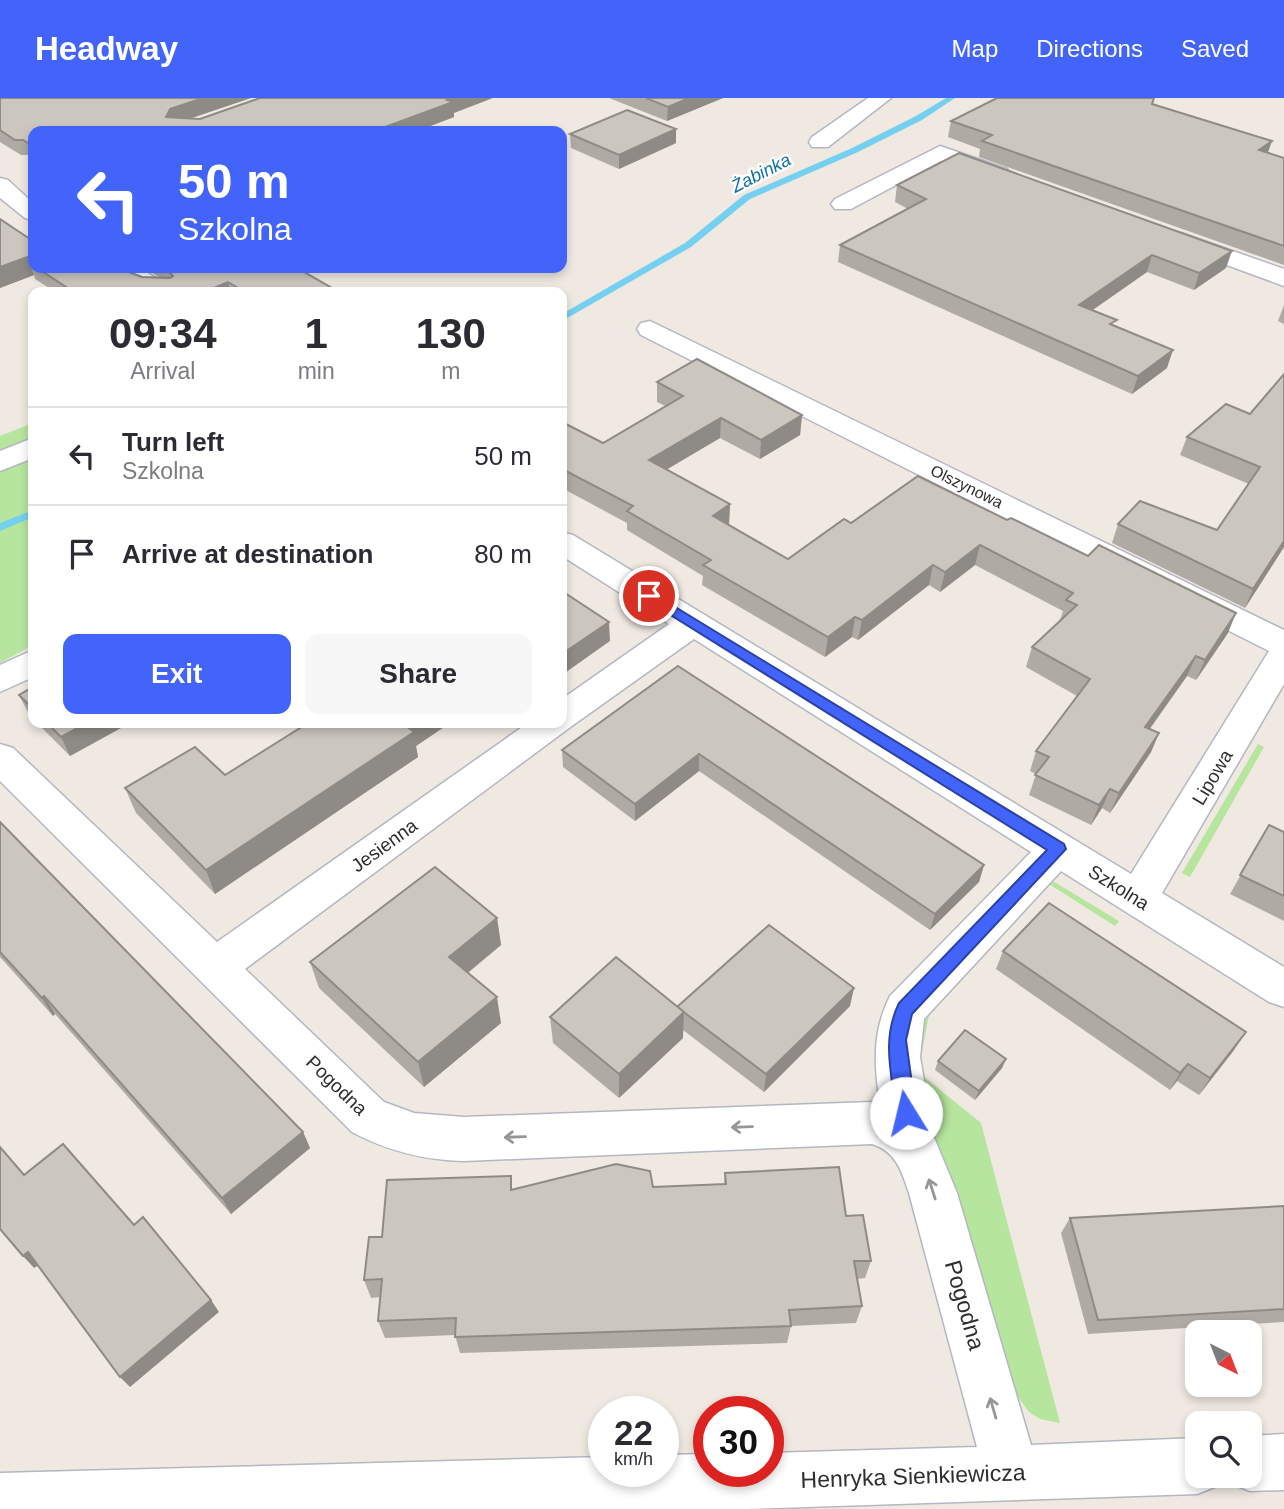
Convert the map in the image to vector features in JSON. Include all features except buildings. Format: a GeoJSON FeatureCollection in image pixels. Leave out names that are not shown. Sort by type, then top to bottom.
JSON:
{"type":"FeatureCollection","features":[{"type":"Feature","properties":{"kind":"street"},"geometry":{"type":"LineString","coordinates":[[820,142],[881,98]]}},
{"type":"Feature","properties":{"kind":"street"},"geometry":{"type":"LineString","coordinates":[[844,204],[940,153],[1022,183]]}},
{"type":"Feature","properties":{"kind":"street"},"geometry":{"type":"LineString","coordinates":[[2,191],[28,184]]}},
{"type":"Feature","properties":{"kind":"street"},"geometry":{"type":"LineString","coordinates":[[2,191],[28,209]]}},
{"type":"Feature","properties":{"kind":"street"},"geometry":{"type":"LineString","coordinates":[[1166,235],[1284,278]]}},
{"type":"Feature","properties":{"kind":"street"},"geometry":{"type":"LineString","coordinates":[[130,273],[154,287]]}},
{"type":"Feature","properties":{"kind":"street","name":"Olszynowa"},"geometry":{"type":"LineString","coordinates":[[650,329],[1284,644]]}},
{"type":"Feature","properties":{"kind":"street"},"geometry":{"type":"LineString","coordinates":[[0,462],[28,449]]}},
{"type":"Feature","properties":{"kind":"street","name":"Szkolna"},"geometry":{"type":"LineString","coordinates":[[567,545],[1284,989]]}},
{"type":"Feature","properties":{"kind":"street"},"geometry":{"type":"LineString","coordinates":[[567,713],[693,623]]}},
{"type":"Feature","properties":{"kind":"street","name":"Lipowa"},"geometry":{"type":"LineString","coordinates":[[1138,898],[1284,654]]}},
{"type":"Feature","properties":{"kind":"street"},"geometry":{"type":"LineString","coordinates":[[0,680],[28,665]]}},
{"type":"Feature","properties":{"kind":"street","name":"Jesienna"},"geometry":{"type":"LineString","coordinates":[[215,967],[547,728]]}},
{"type":"Feature","properties":{"kind":"street","name":"Pogodna"},"geometry":{"type":"LineString","coordinates":[[0,758],[368,1117],[404,1134],[424,1138],[464,1139],[844,1123],[892,1127],[910,1139]]}},
{"type":"Feature","properties":{"kind":"street","name":"Pogodna"},"geometry":{"type":"LineString","coordinates":[[1012,1474],[933,1192],[922,1160],[910,1139],[897,1060],[899,1023],[905,1009],[1058,849]]}},
{"type":"Feature","properties":{"kind":"street"},"geometry":{"type":"LineString","coordinates":[[1262,1463],[1284,1462]]}},
{"type":"Feature","properties":{"kind":"street","name":"Henryka Sienkiewicza"},"geometry":{"type":"LineString","coordinates":[[0,1502],[1012,1474],[1185,1467]]}},
{"type":"Feature","properties":{"kind":"green space"},"geometry":{"type":"Polygon","coordinates":[[[28,425],[28,439],[0,451],[0,436],[28,425]]]}},
{"type":"Feature","properties":{"kind":"green space"},"geometry":{"type":"Polygon","coordinates":[[[28,459],[28,648],[0,663],[0,472],[28,459]]]}},
{"type":"Feature","properties":{"kind":"green space"},"geometry":{"type":"Polygon","coordinates":[[[1258,744],[1264,747],[1190,877],[1182,873],[1258,744]]]}},
{"type":"Feature","properties":{"kind":"green space"},"geometry":{"type":"Polygon","coordinates":[[[1051,880],[1119,921],[1115,926],[1049,884],[930,1010],[918,1072],[981,1123],[1060,1423],[1040,1419],[1029,1412],[1007,1382],[949,1175],[929,1140],[917,1091],[911,1045],[917,1016],[922,1009],[1041,886],[1051,880]]]}},
{"type":"Feature","properties":{"kind":"waterway","name":"Żabinka"},"geometry":{"type":"LineString","coordinates":[[567,315],[688,245],[747,197],[855,150],[919,118],[951,98]]}},
{"type":"Feature","properties":{"kind":"waterway","name":"Żabinka"},"geometry":{"type":"LineString","coordinates":[[0,527],[28,515]]}},
{"type":"Feature","properties":{"kind":"route"},"geometry":{"type":"LineString","coordinates":[[649,596],[1058,849],[905,1009],[899,1023],[897,1060],[906,1113]]}}]}
